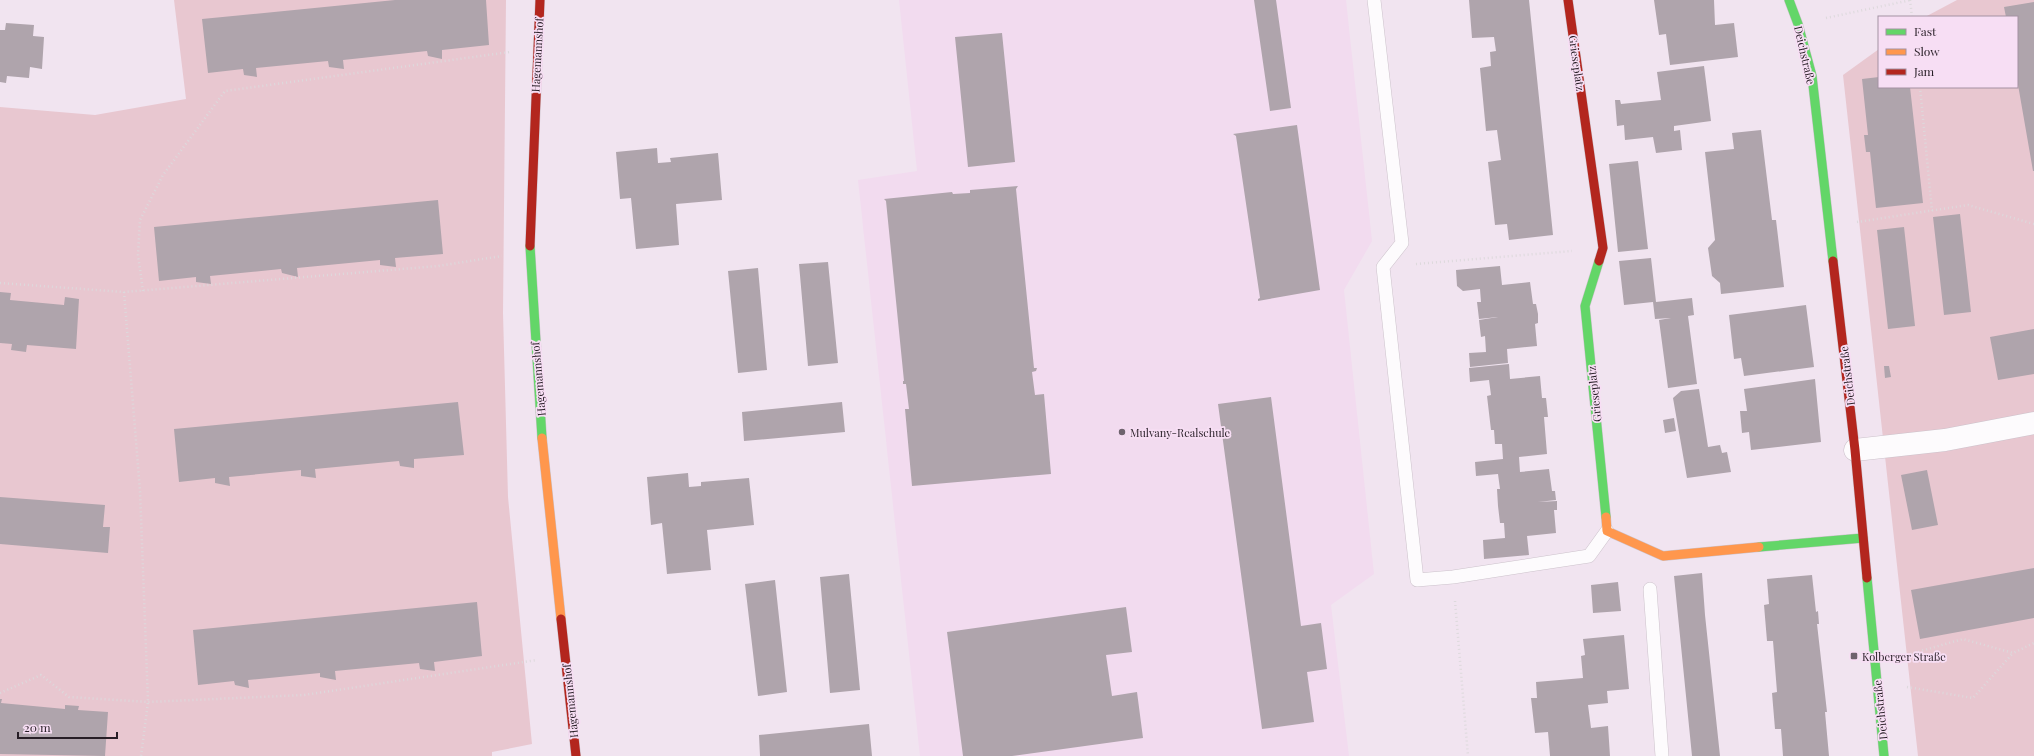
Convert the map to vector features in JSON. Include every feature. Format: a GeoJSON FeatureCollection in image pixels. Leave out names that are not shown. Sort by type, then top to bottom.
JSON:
{"type":"FeatureCollection","features":[{"type":"Feature","properties":{"kind":"street","name":"Hagemannshof"},"geometry":{"type":"LineString","coordinates":[[540,0],[530,251],[539,407],[576,756]]}},
{"type":"Feature","properties":{"kind":"street","name":"Grieseplatz"},"geometry":{"type":"LineString","coordinates":[[1568,0],[1602,248],[1585,306],[1607,530]]}},
{"type":"Feature","properties":{"kind":"street","name":"Deichstraße"},"geometry":{"type":"LineString","coordinates":[[1789,0],[1798,24],[1812,76],[1855,450],[1884,756]]}},
{"type":"Feature","properties":{"kind":"street"},"geometry":{"type":"LineString","coordinates":[[1855,450],[1946,440],[2034,423]]}},
{"type":"Feature","properties":{"kind":"street"},"geometry":{"type":"LineString","coordinates":[[1607,530],[1663,556],[1863,538]]}},
{"type":"Feature","properties":{"kind":"lane"},"geometry":{"type":"LineString","coordinates":[[1374,0],[1402,243],[1382,267],[1417,580],[1453,577],[1589,556],[1607,530]]}},
{"type":"Feature","properties":{"kind":"lane"},"geometry":{"type":"LineString","coordinates":[[1650,589],[1662,756]]}},
{"type":"Feature","properties":{"kind":"path"},"geometry":{"type":"LineString","coordinates":[[1798,24],[1911,0],[1912,16]]}},
{"type":"Feature","properties":{"kind":"path"},"geometry":{"type":"LineString","coordinates":[[143,291],[138,255],[140,220],[163,175],[225,91],[538,49]]}},
{"type":"Feature","properties":{"kind":"path"},"geometry":{"type":"LineString","coordinates":[[1920,88],[1932,211]]}},
{"type":"Feature","properties":{"kind":"path"},"geometry":{"type":"LineString","coordinates":[[1829,226],[1968,205],[2034,224]]}},
{"type":"Feature","properties":{"kind":"path"},"geometry":{"type":"LineString","coordinates":[[1382,267],[1602,248]]}},
{"type":"Feature","properties":{"kind":"path"},"geometry":{"type":"LineString","coordinates":[[0,283],[124,292],[143,291],[438,266],[530,251]]}},
{"type":"Feature","properties":{"kind":"path"},"geometry":{"type":"LineString","coordinates":[[124,292],[140,491],[148,702],[141,756]]}},
{"type":"Feature","properties":{"kind":"path"},"geometry":{"type":"LineString","coordinates":[[1453,577],[1468,756]]}},
{"type":"Feature","properties":{"kind":"path"},"geometry":{"type":"LineString","coordinates":[[1875,664],[1963,639],[2013,653]]}},
{"type":"Feature","properties":{"kind":"path"},"geometry":{"type":"LineString","coordinates":[[1877,682],[1973,698],[2013,653],[2034,643]]}},
{"type":"Feature","properties":{"kind":"path"},"geometry":{"type":"LineString","coordinates":[[0,693],[41,675],[69,697],[148,702],[304,695],[565,656]]}},
{"type":"Feature","properties":{"kind":"shaded area"},"geometry":{"type":"Polygon","coordinates":[[[174,0],[506,0],[503,313],[508,497],[532,744],[492,752],[492,756],[0,756],[0,107],[95,115],[186,99],[174,0]]]}},
{"type":"Feature","properties":{"kind":"shaded area","name":"Mulvany-Realschule"},"geometry":{"type":"Polygon","coordinates":[[[899,0],[1346,0],[1372,241],[1344,290],[1374,574],[1331,605],[1349,756],[920,756],[858,180],[917,171],[899,0]]]}},
{"type":"Feature","properties":{"kind":"shaded area"},"geometry":{"type":"Polygon","coordinates":[[[1957,0],[2034,0],[2034,756],[1918,756],[1843,75],[1878,50],[1878,88],[2018,88],[2018,16],[1927,16],[1957,0]]]}},
{"type":"Feature","properties":{"kind":"building"},"geometry":{"type":"Polygon","coordinates":[[[395,0],[486,0],[489,45],[442,50],[442,59],[428,56],[427,51],[343,60],[344,69],[329,67],[328,61],[256,68],[257,77],[244,75],[243,69],[208,73],[202,19],[395,0]]]}},
{"type":"Feature","properties":{"kind":"building"},"geometry":{"type":"Polygon","coordinates":[[[1254,0],[1276,0],[1291,108],[1270,111],[1254,0]]]}},
{"type":"Feature","properties":{"kind":"building"},"geometry":{"type":"Polygon","coordinates":[[[1469,0],[1529,0],[1553,235],[1509,240],[1507,224],[1495,225],[1488,162],[1501,160],[1497,130],[1486,131],[1480,68],[1491,66],[1490,52],[1496,51],[1494,37],[1472,38],[1469,0]]]}},
{"type":"Feature","properties":{"kind":"building"},"geometry":{"type":"Polygon","coordinates":[[[1654,0],[1714,0],[1715,25],[1734,23],[1738,57],[1670,65],[1666,34],[1659,35],[1654,0]]]}},
{"type":"Feature","properties":{"kind":"building"},"geometry":{"type":"Polygon","coordinates":[[[2034,2],[2034,171],[2018,85],[2018,16],[2006,16],[2004,7],[2034,2]]]}},
{"type":"Feature","properties":{"kind":"building"},"geometry":{"type":"Polygon","coordinates":[[[6,23],[34,25],[33,36],[44,37],[42,69],[30,67],[29,78],[7,76],[6,83],[0,82],[0,30],[5,30],[6,23]]]}},
{"type":"Feature","properties":{"kind":"building"},"geometry":{"type":"Polygon","coordinates":[[[1002,33],[1015,162],[968,167],[955,37],[1002,33]]]}},
{"type":"Feature","properties":{"kind":"building"},"geometry":{"type":"Polygon","coordinates":[[[1704,66],[1711,121],[1674,126],[1674,131],[1680,130],[1682,150],[1656,153],[1653,137],[1625,140],[1624,125],[1617,126],[1615,100],[1620,100],[1621,104],[1661,100],[1657,72],[1704,66]]]}},
{"type":"Feature","properties":{"kind":"building"},"geometry":{"type":"Polygon","coordinates":[[[1878,77],[1878,88],[1910,88],[1923,203],[1876,208],[1870,152],[1866,152],[1864,135],[1868,135],[1862,79],[1878,77]]]}},
{"type":"Feature","properties":{"kind":"building"},"geometry":{"type":"Polygon","coordinates":[[[1297,125],[1320,290],[1258,301],[1260,298],[1236,136],[1233,134],[1297,125]]]}},
{"type":"Feature","properties":{"kind":"building"},"geometry":{"type":"Polygon","coordinates":[[[1761,130],[1772,220],[1776,220],[1784,287],[1721,294],[1720,283],[1712,276],[1708,248],[1715,240],[1705,152],[1734,149],[1732,133],[1761,130]]]}},
{"type":"Feature","properties":{"kind":"building"},"geometry":{"type":"Polygon","coordinates":[[[657,148],[658,163],[671,162],[670,158],[718,153],[722,200],[676,204],[679,245],[636,249],[631,198],[620,199],[616,152],[657,148]]]}},
{"type":"Feature","properties":{"kind":"building"},"geometry":{"type":"Polygon","coordinates":[[[1638,161],[1648,249],[1618,252],[1609,164],[1638,161]]]}},
{"type":"Feature","properties":{"kind":"building"},"geometry":{"type":"Polygon","coordinates":[[[1018,186],[1016,189],[1034,368],[1037,368],[1036,371],[1032,372],[1035,395],[1044,394],[1051,474],[912,486],[905,409],[909,409],[906,384],[903,384],[904,381],[886,201],[884,199],[952,192],[953,194],[970,193],[970,190],[1018,186]]]}},
{"type":"Feature","properties":{"kind":"building"},"geometry":{"type":"Polygon","coordinates":[[[438,200],[443,254],[395,258],[396,267],[380,265],[380,260],[297,268],[298,277],[282,273],[281,269],[210,276],[211,284],[196,282],[196,277],[159,281],[154,227],[438,200]]]}},
{"type":"Feature","properties":{"kind":"building"},"geometry":{"type":"Polygon","coordinates":[[[1960,214],[1971,312],[1944,315],[1933,217],[1960,214]]]}},
{"type":"Feature","properties":{"kind":"building"},"geometry":{"type":"Polygon","coordinates":[[[1904,227],[1915,326],[1888,329],[1877,230],[1904,227]]]}},
{"type":"Feature","properties":{"kind":"building"},"geometry":{"type":"Polygon","coordinates":[[[1651,258],[1656,302],[1692,298],[1694,315],[1688,316],[1697,384],[1668,388],[1659,320],[1671,318],[1655,319],[1653,302],[1624,305],[1619,261],[1651,258]]]}},
{"type":"Feature","properties":{"kind":"building"},"geometry":{"type":"Polygon","coordinates":[[[828,262],[838,363],[808,366],[799,264],[828,262]]]}},
{"type":"Feature","properties":{"kind":"building"},"geometry":{"type":"Polygon","coordinates":[[[1500,266],[1502,285],[1530,282],[1533,304],[1536,304],[1538,314],[1538,323],[1535,324],[1537,346],[1507,349],[1508,363],[1470,367],[1469,353],[1486,352],[1485,336],[1481,337],[1479,320],[1498,317],[1479,319],[1477,302],[1481,302],[1480,289],[1463,291],[1457,286],[1456,270],[1500,266]]]}},
{"type":"Feature","properties":{"kind":"building"},"geometry":{"type":"Polygon","coordinates":[[[758,268],[767,370],[738,373],[728,271],[758,268]]]}},
{"type":"Feature","properties":{"kind":"building"},"geometry":{"type":"Polygon","coordinates":[[[0,292],[11,293],[10,300],[64,305],[65,297],[79,299],[76,349],[27,345],[26,352],[11,350],[12,344],[0,343],[0,292]]]}},
{"type":"Feature","properties":{"kind":"building"},"geometry":{"type":"Polygon","coordinates":[[[1806,305],[1814,367],[1744,376],[1741,358],[1734,359],[1729,315],[1806,305]]]}},
{"type":"Feature","properties":{"kind":"building"},"geometry":{"type":"Polygon","coordinates":[[[2034,329],[2034,374],[1998,380],[1990,337],[2034,329]]]}},
{"type":"Feature","properties":{"kind":"building"},"geometry":{"type":"Polygon","coordinates":[[[1509,364],[1510,379],[1540,376],[1542,398],[1546,398],[1548,417],[1544,417],[1547,454],[1519,457],[1520,472],[1549,469],[1552,491],[1555,491],[1556,500],[1538,502],[1557,501],[1557,510],[1554,510],[1556,533],[1527,536],[1529,555],[1484,559],[1483,540],[1505,538],[1504,523],[1500,523],[1498,506],[1497,489],[1500,489],[1498,474],[1476,476],[1475,462],[1503,459],[1502,444],[1495,444],[1494,430],[1491,430],[1487,396],[1491,395],[1489,380],[1470,382],[1469,368],[1509,364]]]}},
{"type":"Feature","properties":{"kind":"building"},"geometry":{"type":"Polygon","coordinates":[[[1884,366],[1889,366],[1891,377],[1885,378],[1884,366]]]}},
{"type":"Feature","properties":{"kind":"building"},"geometry":{"type":"Polygon","coordinates":[[[1815,379],[1821,442],[1751,450],[1749,432],[1742,433],[1740,411],[1747,411],[1744,389],[1815,379]]]}},
{"type":"Feature","properties":{"kind":"building"},"geometry":{"type":"Polygon","coordinates":[[[1699,389],[1708,447],[1720,445],[1722,453],[1727,452],[1731,472],[1687,478],[1673,398],[1681,391],[1699,389]]]}},
{"type":"Feature","properties":{"kind":"building"},"geometry":{"type":"Polygon","coordinates":[[[1271,397],[1301,626],[1321,623],[1327,669],[1307,672],[1314,722],[1262,729],[1218,404],[1271,397]]]}},
{"type":"Feature","properties":{"kind":"building"},"geometry":{"type":"Polygon","coordinates":[[[458,402],[464,455],[414,459],[414,468],[400,466],[399,461],[315,469],[316,478],[301,476],[301,470],[229,477],[230,486],[215,483],[215,478],[179,482],[174,429],[458,402]]]}},
{"type":"Feature","properties":{"kind":"building"},"geometry":{"type":"Polygon","coordinates":[[[842,402],[845,432],[744,441],[742,412],[842,402]]]}},
{"type":"Feature","properties":{"kind":"building"},"geometry":{"type":"Polygon","coordinates":[[[1674,418],[1676,431],[1665,433],[1663,420],[1674,418]]]}},
{"type":"Feature","properties":{"kind":"building"},"geometry":{"type":"Polygon","coordinates":[[[1927,470],[1938,525],[1912,530],[1901,475],[1927,470]]]}},
{"type":"Feature","properties":{"kind":"building"},"geometry":{"type":"Polygon","coordinates":[[[688,473],[689,487],[701,486],[701,482],[749,478],[754,525],[707,530],[711,570],[667,574],[662,523],[651,525],[647,477],[688,473]]]}},
{"type":"Feature","properties":{"kind":"building"},"geometry":{"type":"Polygon","coordinates":[[[0,497],[105,505],[103,527],[110,527],[108,553],[0,544],[0,497]]]}},
{"type":"Feature","properties":{"kind":"building"},"geometry":{"type":"Polygon","coordinates":[[[2034,568],[2034,618],[1920,639],[1911,590],[2034,568]]]}},
{"type":"Feature","properties":{"kind":"building"},"geometry":{"type":"Polygon","coordinates":[[[1702,573],[1720,756],[1692,756],[1674,576],[1702,573]]]}},
{"type":"Feature","properties":{"kind":"building"},"geometry":{"type":"Polygon","coordinates":[[[849,574],[860,690],[830,693],[820,577],[849,574]]]}},
{"type":"Feature","properties":{"kind":"building"},"geometry":{"type":"Polygon","coordinates":[[[1812,575],[1816,612],[1818,611],[1819,624],[1817,624],[1827,712],[1825,712],[1829,756],[1783,756],[1781,729],[1775,729],[1772,693],[1777,692],[1773,641],[1767,641],[1764,605],[1769,604],[1767,579],[1812,575]]]}},
{"type":"Feature","properties":{"kind":"building"},"geometry":{"type":"Polygon","coordinates":[[[775,580],[787,692],[758,696],[745,584],[775,580]]]}},
{"type":"Feature","properties":{"kind":"building"},"geometry":{"type":"Polygon","coordinates":[[[1618,582],[1621,611],[1593,613],[1591,585],[1618,582]]]}},
{"type":"Feature","properties":{"kind":"building"},"geometry":{"type":"Polygon","coordinates":[[[477,602],[482,656],[434,662],[435,671],[420,669],[419,663],[335,671],[336,680],[320,677],[320,673],[248,680],[249,688],[235,685],[234,681],[198,685],[193,630],[477,602]]]}},
{"type":"Feature","properties":{"kind":"building"},"geometry":{"type":"Polygon","coordinates":[[[1126,607],[1132,652],[1106,655],[1112,696],[1137,692],[1143,738],[1012,756],[963,756],[947,632],[1126,607]]]}},
{"type":"Feature","properties":{"kind":"building"},"geometry":{"type":"Polygon","coordinates":[[[1624,635],[1629,689],[1607,691],[1608,703],[1588,705],[1591,728],[1608,726],[1610,756],[1550,756],[1548,732],[1535,733],[1531,698],[1537,698],[1536,682],[1583,678],[1581,656],[1585,655],[1583,639],[1624,635]]]}},
{"type":"Feature","properties":{"kind":"building"},"geometry":{"type":"Polygon","coordinates":[[[0,699],[2,699],[1,703],[65,709],[65,705],[79,706],[78,710],[108,712],[105,756],[0,754],[0,699]]]}},
{"type":"Feature","properties":{"kind":"building"},"geometry":{"type":"Polygon","coordinates":[[[869,724],[872,756],[760,756],[759,735],[869,724]]]}},
{"type":"Feature","properties":{"kind":"traffic: fast"},"geometry":{"type":"LineString","coordinates":[[1789,0],[1798,24],[1812,76],[1833,261]]}},
{"type":"Feature","properties":{"kind":"traffic: fast"},"geometry":{"type":"LineString","coordinates":[[530,246],[542,438]]}},
{"type":"Feature","properties":{"kind":"traffic: fast"},"geometry":{"type":"LineString","coordinates":[[1599,261],[1585,306],[1606,517]]}},
{"type":"Feature","properties":{"kind":"traffic: fast"},"geometry":{"type":"LineString","coordinates":[[1759,547],[1863,538]]}},
{"type":"Feature","properties":{"kind":"traffic: fast"},"geometry":{"type":"LineString","coordinates":[[1867,578],[1884,756]]}},
{"type":"Feature","properties":{"kind":"traffic: slow"},"geometry":{"type":"LineString","coordinates":[[542,438],[561,619]]}},
{"type":"Feature","properties":{"kind":"traffic: slow"},"geometry":{"type":"LineString","coordinates":[[1606,517],[1607,531],[1663,556],[1759,547]]}},
{"type":"Feature","properties":{"kind":"traffic: jam"},"geometry":{"type":"LineString","coordinates":[[530,246],[540,0]]}},
{"type":"Feature","properties":{"kind":"traffic: jam"},"geometry":{"type":"LineString","coordinates":[[1568,0],[1603,248],[1599,261]]}},
{"type":"Feature","properties":{"kind":"traffic: jam"},"geometry":{"type":"LineString","coordinates":[[1833,261],[1855,450],[1867,578]]}},
{"type":"Feature","properties":{"kind":"traffic: jam"},"geometry":{"type":"LineString","coordinates":[[561,619],[576,756]]}},
{"type":"Feature","properties":{"kind":"place","name":"Mulvany-Realschule"},"geometry":{"type":"Point","coordinates":[1122,432]}},
{"type":"Feature","properties":{"kind":"place","name":"Kolberger Straße"},"geometry":{"type":"Point","coordinates":[1854,656]}}]}
